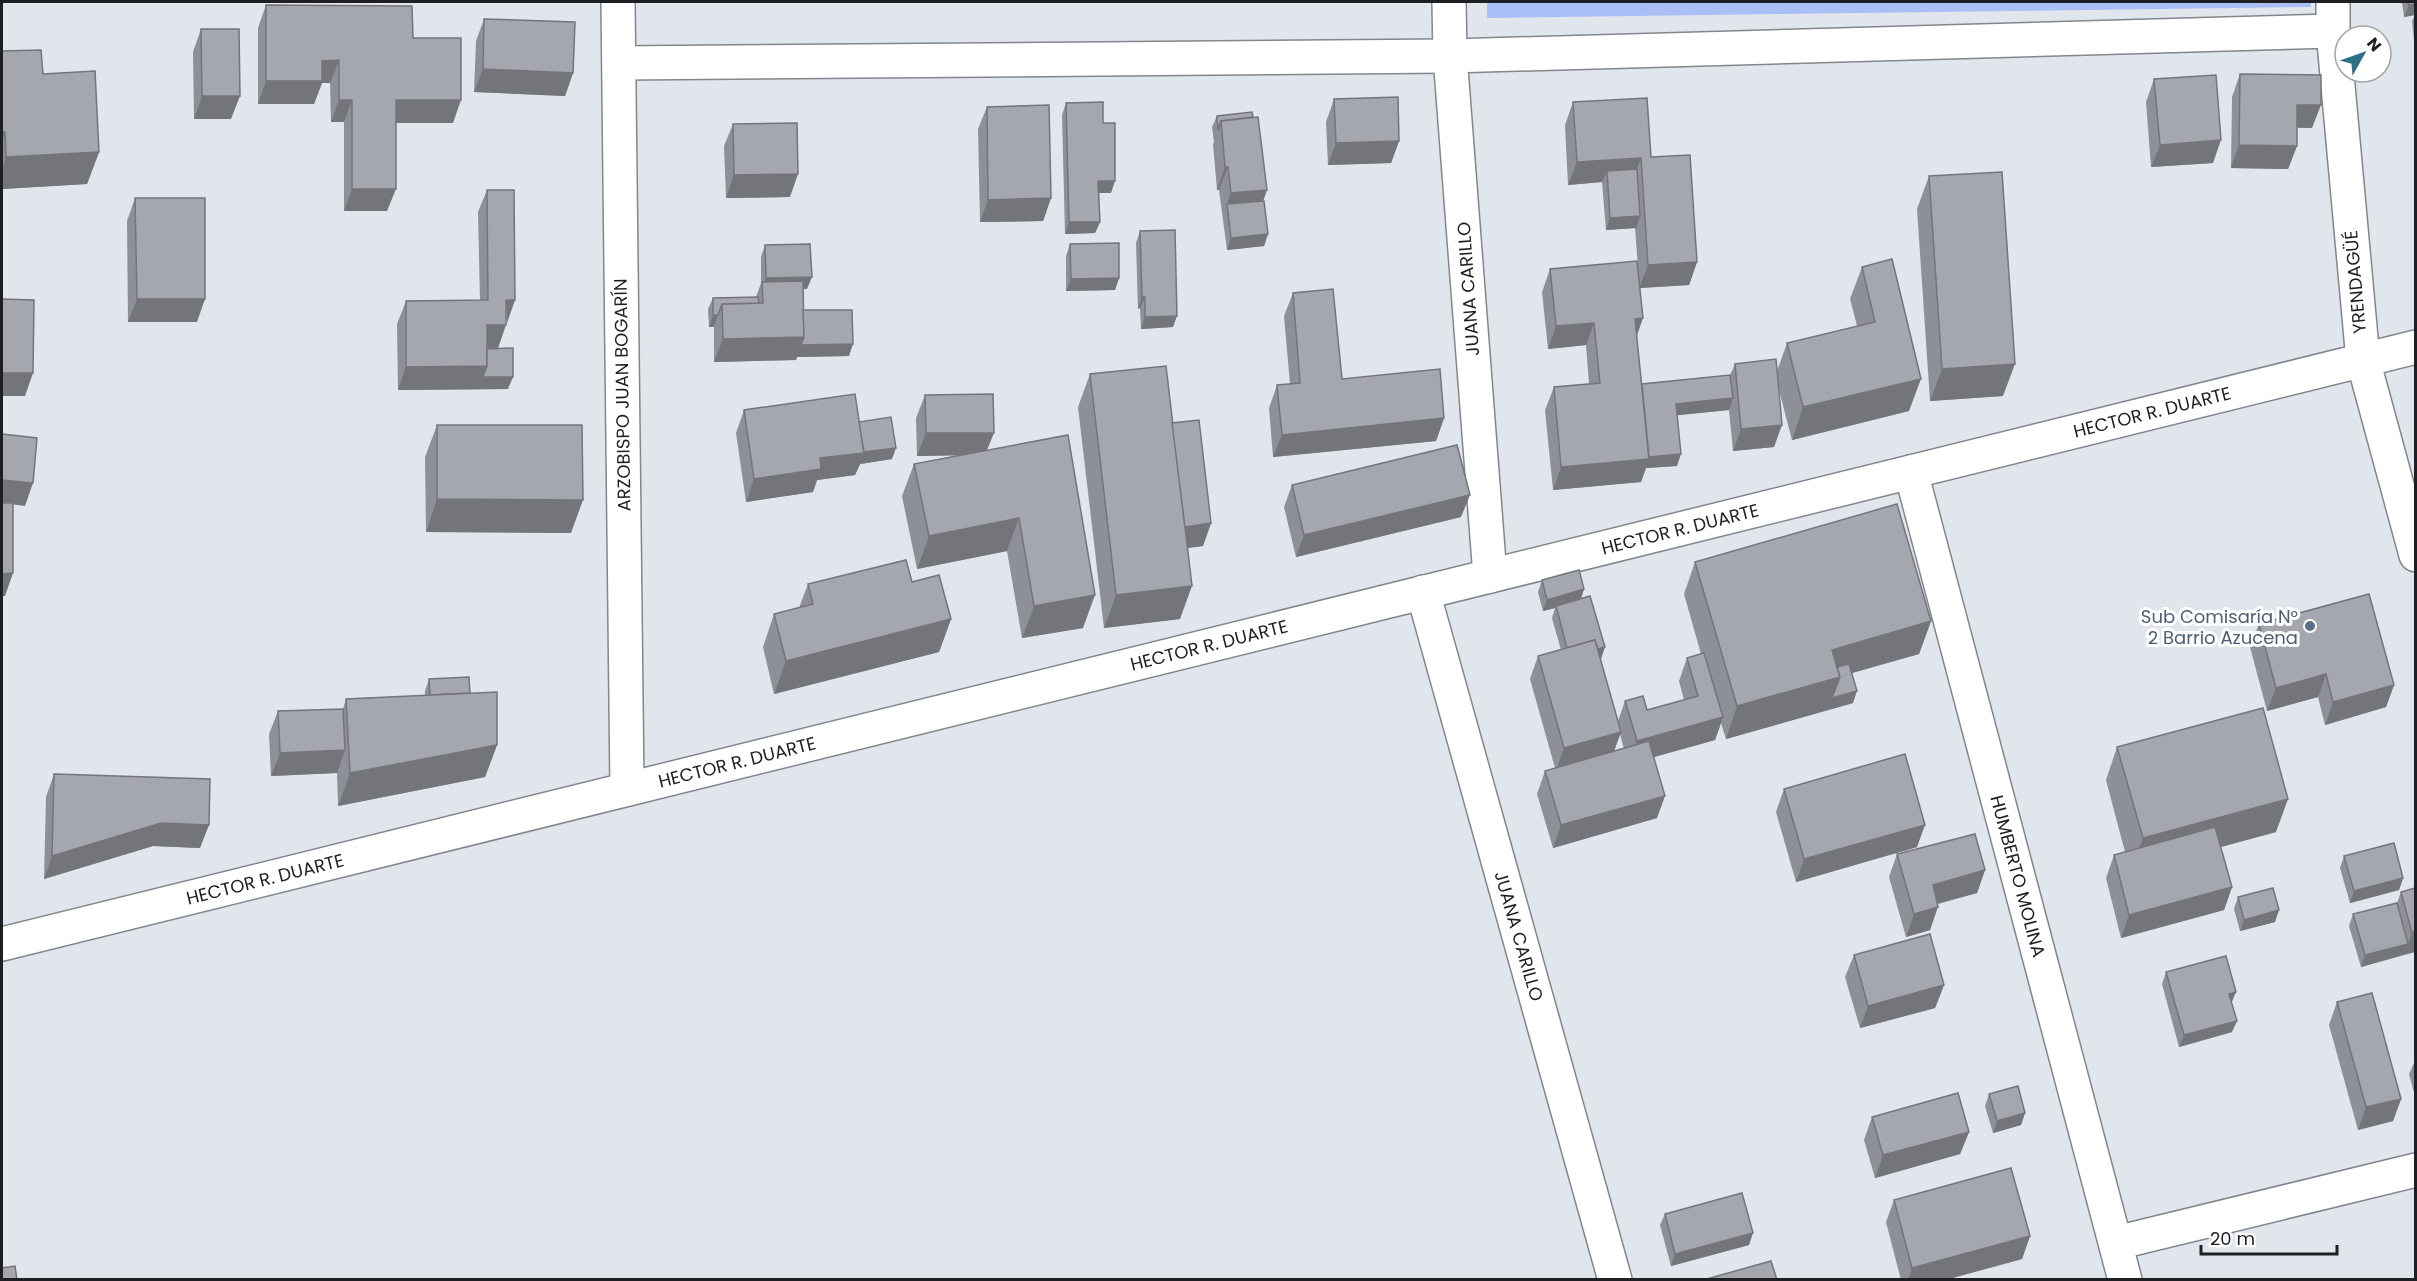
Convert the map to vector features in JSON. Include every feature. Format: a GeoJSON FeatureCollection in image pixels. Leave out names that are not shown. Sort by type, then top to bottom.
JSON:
{"type":"FeatureCollection","features":[{"type":"Feature","properties":{"kind":"street","name":"ARZOBISPO JUAN BOGARÍN"},"geometry":{"type":"LineString","coordinates":[[618,2],[627,789]]}},
{"type":"Feature","properties":{"kind":"street","name":"JUANA CARILLO"},"geometry":{"type":"LineString","coordinates":[[1449,2],[1450,56],[1490,576]]}},
{"type":"Feature","properties":{"kind":"street"},"geometry":{"type":"LineString","coordinates":[[619,63],[1450,56],[2333,16]]}},
{"type":"Feature","properties":{"kind":"street","name":"YRENDAGÜÉ"},"geometry":{"type":"LineString","coordinates":[[2333,16],[2362,360],[2415,555]]}},
{"type":"Feature","properties":{"kind":"street","name":"HECTOR R. DUARTE"},"geometry":{"type":"LineString","coordinates":[[2,944],[2415,346]]}},
{"type":"Feature","properties":{"kind":"street","name":"HUMBERTO MOLINA"},"geometry":{"type":"LineString","coordinates":[[1911,472],[2125,1280]]}},
{"type":"Feature","properties":{"kind":"street","name":"JUANA CARILLO"},"geometry":{"type":"LineString","coordinates":[[1423,592],[1615,1280]]}},
{"type":"Feature","properties":{"kind":"street"},"geometry":{"type":"LineString","coordinates":[[2116,1243],[2415,1170]]}},
{"type":"Feature","properties":{"kind":"shaded area"},"geometry":{"type":"Polygon","coordinates":[[[1487,2],[2311,2],[2311,7],[1487,18],[1487,2]]]}},
{"type":"Feature","properties":{"kind":"building"},"geometry":{"type":"Polygon","coordinates":[[[266,5],[412,6],[413,38],[461,38],[461,100],[396,100],[396,189],[352,189],[352,100],[339,100],[339,60],[322,61],[322,81],[266,81],[266,5]]]}},
{"type":"Feature","properties":{"kind":"building"},"geometry":{"type":"Polygon","coordinates":[[[484,19],[575,22],[573,73],[483,69],[484,19]]]}},
{"type":"Feature","properties":{"kind":"building"},"geometry":{"type":"Polygon","coordinates":[[[201,29],[239,29],[240,96],[202,96],[201,29]]]}},
{"type":"Feature","properties":{"kind":"building"},"geometry":{"type":"Polygon","coordinates":[[[41,50],[43,74],[95,71],[99,152],[6,157],[5,132],[2,132],[2,51],[41,50]]]}},
{"type":"Feature","properties":{"kind":"building"},"geometry":{"type":"Polygon","coordinates":[[[2240,74],[2321,75],[2321,105],[2297,105],[2297,146],[2239,145],[2240,74]]]}},
{"type":"Feature","properties":{"kind":"building"},"geometry":{"type":"Polygon","coordinates":[[[2216,75],[2221,140],[2160,145],[2154,79],[2216,75]]]}},
{"type":"Feature","properties":{"kind":"building"},"geometry":{"type":"Polygon","coordinates":[[[1398,97],[1399,141],[1336,143],[1334,99],[1398,97]]]}},
{"type":"Feature","properties":{"kind":"building"},"geometry":{"type":"Polygon","coordinates":[[[1647,98],[1651,157],[1690,155],[1697,262],[1648,265],[1641,158],[1577,162],[1573,102],[1647,98]]]}},
{"type":"Feature","properties":{"kind":"building"},"geometry":{"type":"Polygon","coordinates":[[[1103,102],[1103,123],[1115,123],[1115,181],[1098,181],[1100,222],[1069,222],[1066,103],[1103,102]]]}},
{"type":"Feature","properties":{"kind":"building"},"geometry":{"type":"Polygon","coordinates":[[[1049,105],[1051,198],[988,200],[987,107],[1049,105]]]}},
{"type":"Feature","properties":{"kind":"building"},"geometry":{"type":"Polygon","coordinates":[[[1252,112],[1253,117],[1221,121],[1218,130],[1217,116],[1252,112]]]}},
{"type":"Feature","properties":{"kind":"building"},"geometry":{"type":"Polygon","coordinates":[[[1258,117],[1267,190],[1231,193],[1228,167],[1225,167],[1221,121],[1258,117]]]}},
{"type":"Feature","properties":{"kind":"building"},"geometry":{"type":"Polygon","coordinates":[[[797,123],[798,174],[734,175],[733,124],[797,123]]]}},
{"type":"Feature","properties":{"kind":"building"},"geometry":{"type":"Polygon","coordinates":[[[1637,169],[1640,216],[1610,218],[1607,171],[1637,169]]]}},
{"type":"Feature","properties":{"kind":"building"},"geometry":{"type":"Polygon","coordinates":[[[2002,172],[2015,364],[1942,369],[1929,176],[2002,172]]]}},
{"type":"Feature","properties":{"kind":"building"},"geometry":{"type":"Polygon","coordinates":[[[487,190],[514,190],[515,300],[506,300],[506,325],[487,325],[487,366],[406,367],[406,301],[488,300],[487,190]]]}},
{"type":"Feature","properties":{"kind":"building"},"geometry":{"type":"Polygon","coordinates":[[[135,198],[205,198],[205,299],[137,299],[135,198]]]}},
{"type":"Feature","properties":{"kind":"building"},"geometry":{"type":"Polygon","coordinates":[[[1264,201],[1268,234],[1231,238],[1227,204],[1264,201]]]}},
{"type":"Feature","properties":{"kind":"building"},"geometry":{"type":"Polygon","coordinates":[[[1175,230],[1177,316],[1145,317],[1145,297],[1142,297],[1140,231],[1175,230]]]}},
{"type":"Feature","properties":{"kind":"building"},"geometry":{"type":"Polygon","coordinates":[[[1119,243],[1119,278],[1071,279],[1070,244],[1119,243]]]}},
{"type":"Feature","properties":{"kind":"building"},"geometry":{"type":"Polygon","coordinates":[[[810,244],[812,277],[766,278],[765,245],[810,244]]]}},
{"type":"Feature","properties":{"kind":"building"},"geometry":{"type":"Polygon","coordinates":[[[1892,259],[1921,379],[1803,407],[1787,343],[1875,322],[1862,267],[1892,259]]]}},
{"type":"Feature","properties":{"kind":"building"},"geometry":{"type":"Polygon","coordinates":[[[1637,261],[1643,318],[1635,319],[1649,459],[1561,467],[1554,387],[1600,383],[1594,323],[1556,326],[1550,269],[1637,261]]]}},
{"type":"Feature","properties":{"kind":"building"},"geometry":{"type":"Polygon","coordinates":[[[803,281],[804,337],[723,339],[722,304],[763,303],[762,282],[803,281]]]}},
{"type":"Feature","properties":{"kind":"building"},"geometry":{"type":"Polygon","coordinates":[[[1333,289],[1342,379],[1440,369],[1444,418],[1282,435],[1277,385],[1300,383],[1293,293],[1333,289]]]}},
{"type":"Feature","properties":{"kind":"building"},"geometry":{"type":"Polygon","coordinates":[[[758,297],[759,303],[722,304],[718,315],[713,315],[713,298],[758,297]]]}},
{"type":"Feature","properties":{"kind":"building"},"geometry":{"type":"Polygon","coordinates":[[[2,299],[34,300],[33,373],[2,373],[2,299]]]}},
{"type":"Feature","properties":{"kind":"building"},"geometry":{"type":"Polygon","coordinates":[[[803,310],[852,310],[853,344],[801,345],[804,337],[803,310]]]}},
{"type":"Feature","properties":{"kind":"building"},"geometry":{"type":"Polygon","coordinates":[[[513,348],[513,377],[483,377],[487,366],[487,349],[513,348]]]}},
{"type":"Feature","properties":{"kind":"building"},"geometry":{"type":"Polygon","coordinates":[[[1776,359],[1782,425],[1741,429],[1735,364],[1776,359]]]}},
{"type":"Feature","properties":{"kind":"building"},"geometry":{"type":"Polygon","coordinates":[[[1166,366],[1192,586],[1116,595],[1090,374],[1166,366]]]}},
{"type":"Feature","properties":{"kind":"building"},"geometry":{"type":"Polygon","coordinates":[[[1730,375],[1733,398],[1676,404],[1681,454],[1649,457],[1642,384],[1730,375]]]}},
{"type":"Feature","properties":{"kind":"building"},"geometry":{"type":"Polygon","coordinates":[[[855,394],[864,453],[820,458],[821,469],[754,479],[744,410],[855,394]]]}},
{"type":"Feature","properties":{"kind":"building"},"geometry":{"type":"Polygon","coordinates":[[[993,394],[994,433],[926,433],[925,395],[993,394]]]}},
{"type":"Feature","properties":{"kind":"building"},"geometry":{"type":"Polygon","coordinates":[[[891,417],[896,448],[864,452],[859,422],[891,417]]]}},
{"type":"Feature","properties":{"kind":"building"},"geometry":{"type":"Polygon","coordinates":[[[1199,420],[1211,523],[1185,527],[1172,423],[1199,420]]]}},
{"type":"Feature","properties":{"kind":"building"},"geometry":{"type":"Polygon","coordinates":[[[437,425],[582,425],[583,500],[437,499],[437,425]]]}},
{"type":"Feature","properties":{"kind":"building"},"geometry":{"type":"Polygon","coordinates":[[[2,434],[37,438],[33,483],[2,480],[2,434]]]}},
{"type":"Feature","properties":{"kind":"building"},"geometry":{"type":"Polygon","coordinates":[[[1068,435],[1095,595],[1034,606],[1019,518],[929,536],[914,464],[1068,435]]]}},
{"type":"Feature","properties":{"kind":"building"},"geometry":{"type":"Polygon","coordinates":[[[1457,445],[1470,495],[1304,535],[1292,485],[1457,445]]]}},
{"type":"Feature","properties":{"kind":"building"},"geometry":{"type":"Polygon","coordinates":[[[2,503],[13,503],[13,573],[2,574],[2,503]]]}},
{"type":"Feature","properties":{"kind":"building"},"geometry":{"type":"Polygon","coordinates":[[[1897,504],[1931,621],[1832,650],[1840,677],[1737,706],[1695,562],[1897,504]]]}},
{"type":"Feature","properties":{"kind":"building"},"geometry":{"type":"Polygon","coordinates":[[[906,560],[912,582],[939,575],[951,619],[786,661],[774,614],[813,604],[808,584],[906,560]]]}},
{"type":"Feature","properties":{"kind":"building"},"geometry":{"type":"Polygon","coordinates":[[[1579,570],[1584,589],[1547,600],[1542,580],[1579,570]]]}},
{"type":"Feature","properties":{"kind":"building"},"geometry":{"type":"Polygon","coordinates":[[[2369,594],[2394,685],[2333,702],[2326,674],[2276,688],[2259,624],[2369,594]]]}},
{"type":"Feature","properties":{"kind":"building"},"geometry":{"type":"Polygon","coordinates":[[[1590,596],[1605,647],[1598,649],[1595,640],[1567,648],[1556,606],[1590,596]]]}},
{"type":"Feature","properties":{"kind":"building"},"geometry":{"type":"Polygon","coordinates":[[[1595,640],[1621,732],[1564,748],[1538,656],[1595,640]]]}},
{"type":"Feature","properties":{"kind":"building"},"geometry":{"type":"Polygon","coordinates":[[[1704,653],[1723,717],[1637,741],[1625,701],[1643,696],[1647,710],[1698,696],[1687,658],[1704,653]]]}},
{"type":"Feature","properties":{"kind":"building"},"geometry":{"type":"Polygon","coordinates":[[[1849,664],[1857,691],[1832,698],[1840,677],[1837,667],[1849,664]]]}},
{"type":"Feature","properties":{"kind":"building"},"geometry":{"type":"Polygon","coordinates":[[[469,677],[470,693],[430,695],[429,679],[469,677]]]}},
{"type":"Feature","properties":{"kind":"building"},"geometry":{"type":"Polygon","coordinates":[[[497,692],[497,745],[350,773],[346,699],[497,692]]]}},
{"type":"Feature","properties":{"kind":"building"},"geometry":{"type":"Polygon","coordinates":[[[2263,708],[2288,799],[2143,838],[2117,747],[2263,708]]]}},
{"type":"Feature","properties":{"kind":"building"},"geometry":{"type":"Polygon","coordinates":[[[343,709],[345,750],[280,753],[278,711],[343,709]]]}},
{"type":"Feature","properties":{"kind":"building"},"geometry":{"type":"Polygon","coordinates":[[[1649,741],[1665,796],[1561,825],[1545,771],[1649,741]]]}},
{"type":"Feature","properties":{"kind":"building"},"geometry":{"type":"Polygon","coordinates":[[[1905,754],[1925,825],[1804,859],[1784,789],[1905,754]]]}},
{"type":"Feature","properties":{"kind":"building"},"geometry":{"type":"Polygon","coordinates":[[[54,774],[210,779],[209,825],[161,823],[52,856],[54,774]]]}},
{"type":"Feature","properties":{"kind":"building"},"geometry":{"type":"Polygon","coordinates":[[[2215,827],[2232,887],[2129,915],[2114,855],[2215,827]]]}},
{"type":"Feature","properties":{"kind":"building"},"geometry":{"type":"Polygon","coordinates":[[[1975,834],[1985,870],[1933,885],[1938,907],[1914,914],[1897,854],[1975,834]]]}},
{"type":"Feature","properties":{"kind":"building"},"geometry":{"type":"Polygon","coordinates":[[[2394,843],[2403,878],[2354,891],[2344,856],[2394,843]]]}},
{"type":"Feature","properties":{"kind":"building"},"geometry":{"type":"Polygon","coordinates":[[[2273,888],[2279,910],[2244,920],[2238,897],[2273,888]]]}},
{"type":"Feature","properties":{"kind":"building"},"geometry":{"type":"Polygon","coordinates":[[[2415,888],[2415,931],[2412,933],[2401,892],[2415,888]]]}},
{"type":"Feature","properties":{"kind":"building"},"geometry":{"type":"Polygon","coordinates":[[[2397,903],[2408,944],[2365,955],[2353,914],[2397,903]]]}},
{"type":"Feature","properties":{"kind":"building"},"geometry":{"type":"Polygon","coordinates":[[[1930,934],[1944,985],[1868,1006],[1854,955],[1930,934]]]}},
{"type":"Feature","properties":{"kind":"building"},"geometry":{"type":"Polygon","coordinates":[[[2226,956],[2236,992],[2229,994],[2237,1021],[2184,1035],[2166,972],[2226,956]]]}},
{"type":"Feature","properties":{"kind":"building"},"geometry":{"type":"Polygon","coordinates":[[[2372,993],[2401,1099],[2366,1107],[2337,1002],[2372,993]]]}},
{"type":"Feature","properties":{"kind":"building"},"geometry":{"type":"Polygon","coordinates":[[[2018,1086],[2025,1113],[1997,1121],[1989,1094],[2018,1086]]]}},
{"type":"Feature","properties":{"kind":"building"},"geometry":{"type":"Polygon","coordinates":[[[1958,1093],[1969,1132],[1883,1155],[1872,1117],[1958,1093]]]}},
{"type":"Feature","properties":{"kind":"building"},"geometry":{"type":"Polygon","coordinates":[[[2011,1168],[2030,1236],[1912,1268],[1894,1200],[2011,1168]]]}},
{"type":"Feature","properties":{"kind":"building"},"geometry":{"type":"Polygon","coordinates":[[[1742,1193],[1753,1233],[1675,1254],[1665,1214],[1742,1193]]]}},
{"type":"Feature","properties":{"kind":"building"},"geometry":{"type":"Polygon","coordinates":[[[1771,1261],[1777,1280],[1703,1280],[1771,1261]]]}},
{"type":"Feature","properties":{"kind":"building"},"geometry":{"type":"Polygon","coordinates":[[[15,1266],[17,1280],[2,1280],[2,1268],[15,1266]]]}},
{"type":"Feature","properties":{"kind":"place","name":"Sub Comisaría N° 2 Barrio Azucena"},"geometry":{"type":"Point","coordinates":[2310,626]}}]}
